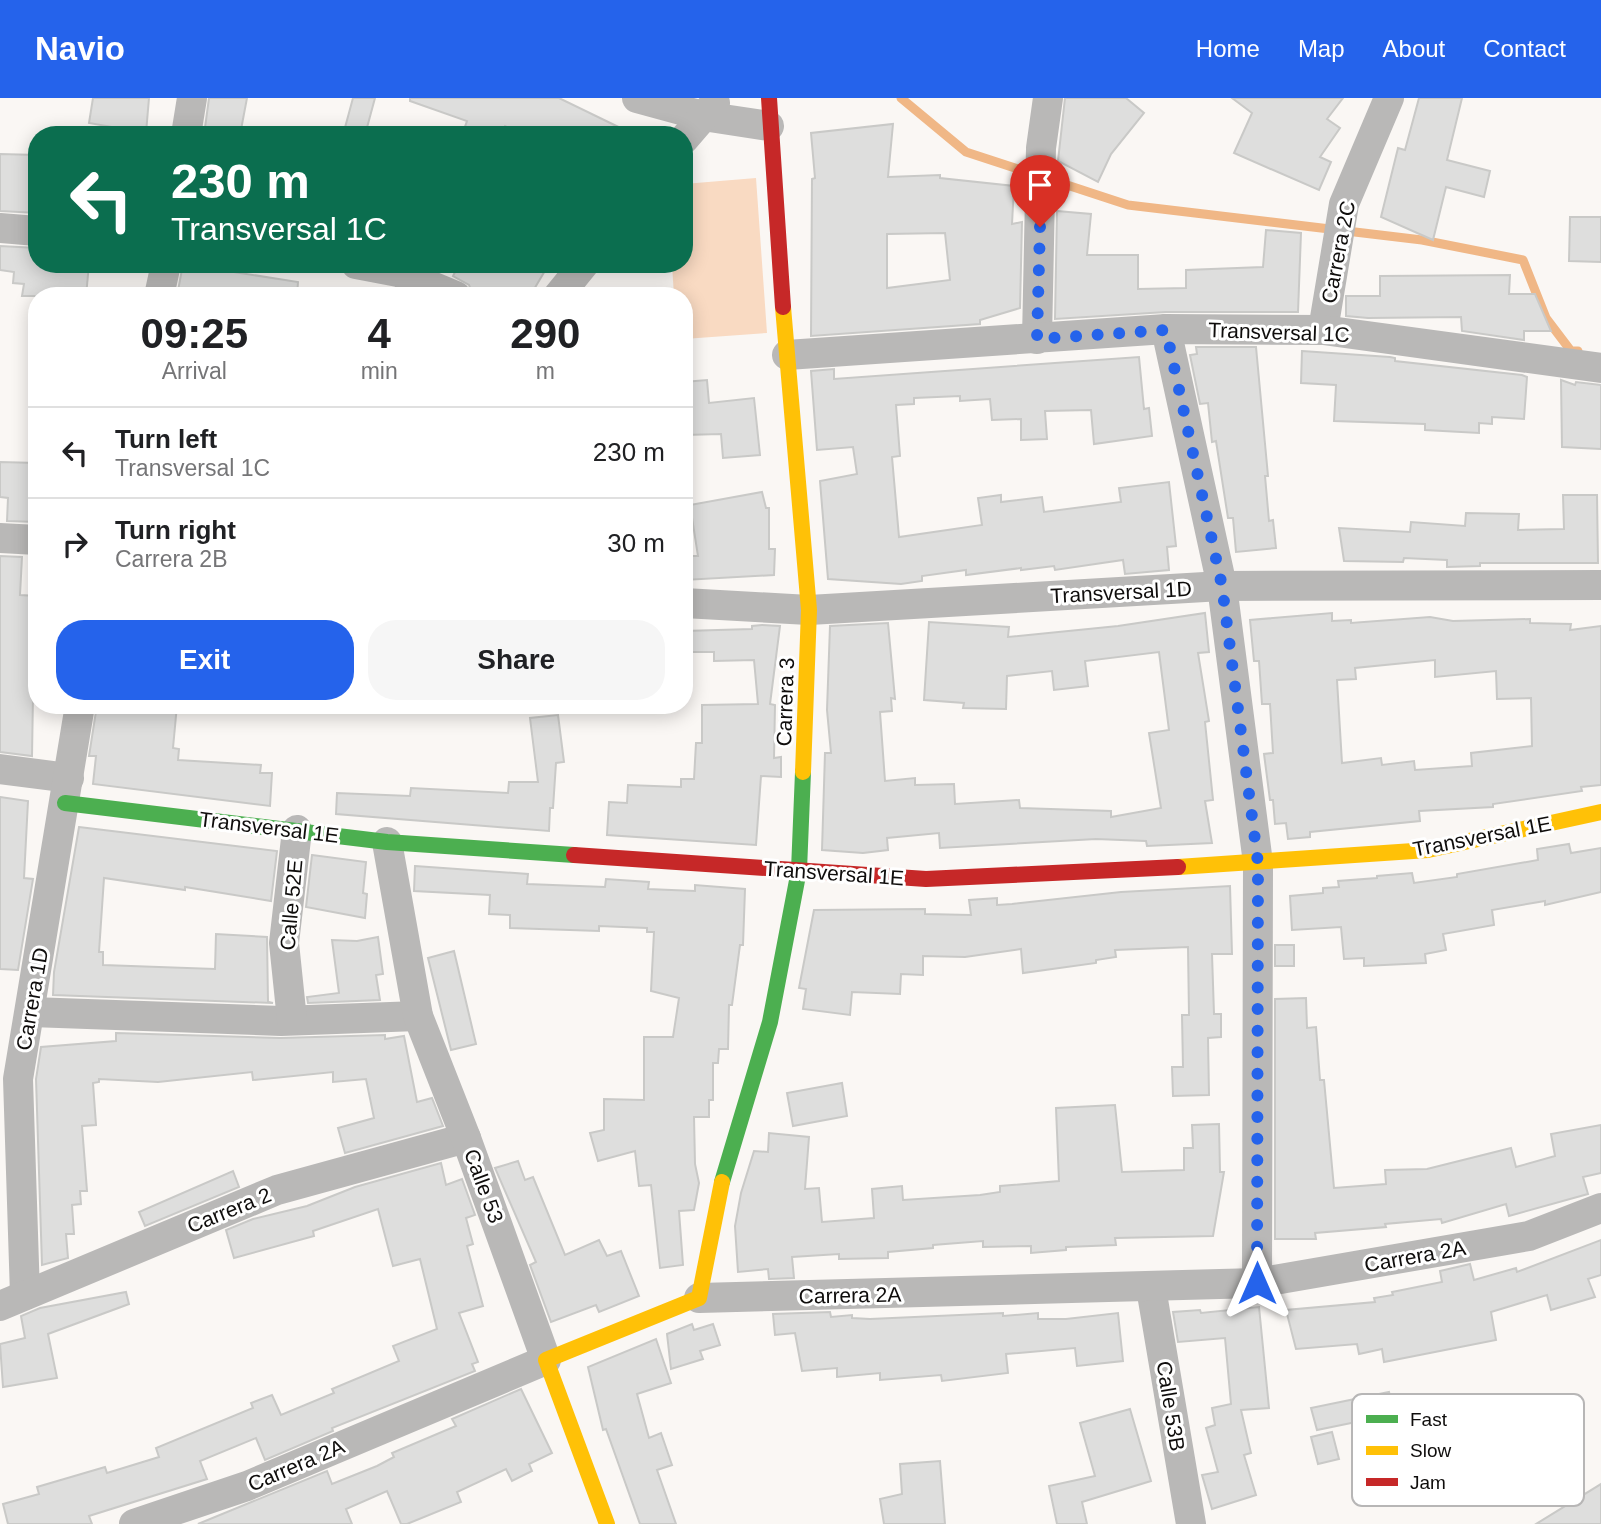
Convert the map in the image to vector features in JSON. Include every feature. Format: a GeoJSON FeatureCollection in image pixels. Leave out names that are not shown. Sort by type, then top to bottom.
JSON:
{"type":"FeatureCollection","features":[{"type":"Feature","properties":{"kind":"street"},"geometry":{"type":"LineString","coordinates":[[187,126],[192,98]]}},
{"type":"Feature","properties":{"kind":"street"},"geometry":{"type":"LineString","coordinates":[[637,98],[712,107],[769,122]]}},
{"type":"Feature","properties":{"kind":"street"},"geometry":{"type":"LineString","coordinates":[[1037,339],[1041,148],[1048,98]]}},
{"type":"Feature","properties":{"kind":"street","name":"Carrera 2C"},"geometry":{"type":"LineString","coordinates":[[1324,330],[1345,204],[1389,98]]}},
{"type":"Feature","properties":{"kind":"street"},"geometry":{"type":"LineString","coordinates":[[693,129],[712,107]]}},
{"type":"Feature","properties":{"kind":"street","name":"Carrera 3"},"geometry":{"type":"LineString","coordinates":[[699,1298],[720,1188],[770,1022],[799,870],[809,610],[769,122]]}},
{"type":"Feature","properties":{"kind":"street"},"geometry":{"type":"LineString","coordinates":[[0,228],[28,230]]}},
{"type":"Feature","properties":{"kind":"street"},"geometry":{"type":"LineString","coordinates":[[399,273],[436,287]]}},
{"type":"Feature","properties":{"kind":"street"},"geometry":{"type":"LineString","coordinates":[[565,287],[576,273]]}},
{"type":"Feature","properties":{"kind":"street"},"geometry":{"type":"LineString","coordinates":[[1166,330],[1222,586],[1258,863],[1257,1283]]}},
{"type":"Feature","properties":{"kind":"street","name":"Transversal 1C"},"geometry":{"type":"LineString","coordinates":[[787,355],[1166,330],[1324,330],[1601,368]]}},
{"type":"Feature","properties":{"kind":"street"},"geometry":{"type":"LineString","coordinates":[[0,538],[28,540]]}},
{"type":"Feature","properties":{"kind":"street","name":"Transversal 1D"},"geometry":{"type":"LineString","coordinates":[[693,604],[809,610],[1222,586],[1601,585]]}},
{"type":"Feature","properties":{"kind":"street","name":"Carrera 1D"},"geometry":{"type":"LineString","coordinates":[[12,1300],[9,1081],[31,1012],[79,714]]}},
{"type":"Feature","properties":{"kind":"street","name":"Transversal 1E"},"geometry":{"type":"LineString","coordinates":[[0,769],[67,791],[297,831],[387,842],[926,879],[1258,863],[1429,850],[1601,812]]}},
{"type":"Feature","properties":{"kind":"street","name":"Calle 52E"},"geometry":{"type":"LineString","coordinates":[[292,1020],[284,943],[297,831]]}},
{"type":"Feature","properties":{"kind":"street","name":"Calle 53"},"geometry":{"type":"LineString","coordinates":[[387,842],[418,1016],[466,1138],[607,1524]]}},
{"type":"Feature","properties":{"kind":"street"},"geometry":{"type":"LineString","coordinates":[[31,1012],[292,1020],[418,1016]]}},
{"type":"Feature","properties":{"kind":"street","name":"Carrera 2"},"geometry":{"type":"LineString","coordinates":[[12,1300],[277,1191],[466,1138]]}},
{"type":"Feature","properties":{"kind":"street","name":"Carrera 2A"},"geometry":{"type":"LineString","coordinates":[[134,1524],[247,1486],[699,1298],[1152,1288],[1257,1283],[1529,1236],[1601,1208]]}},
{"type":"Feature","properties":{"kind":"street","name":"Calle 53B"},"geometry":{"type":"LineString","coordinates":[[1152,1288],[1184,1523]]}},
{"type":"Feature","properties":{"kind":"shaded area"},"geometry":{"type":"Polygon","coordinates":[[[756,178],[767,333],[693,338],[693,287],[673,287],[673,273],[693,273],[693,183],[756,178]]]}},
{"type":"Feature","properties":{"kind":"building"},"geometry":{"type":"Polygon","coordinates":[[[93,98],[149,98],[147,126],[106,126],[89,123],[93,98]]]}},
{"type":"Feature","properties":{"kind":"building"},"geometry":{"type":"Polygon","coordinates":[[[209,98],[247,98],[242,126],[205,126],[209,98]]]}},
{"type":"Feature","properties":{"kind":"building"},"geometry":{"type":"Polygon","coordinates":[[[353,98],[375,98],[367,126],[345,126],[353,98]]]}},
{"type":"Feature","properties":{"kind":"building"},"geometry":{"type":"Polygon","coordinates":[[[410,98],[559,98],[617,126],[465,126],[467,121],[410,101],[410,98]]]}},
{"type":"Feature","properties":{"kind":"building"},"geometry":{"type":"Polygon","coordinates":[[[1065,98],[1126,98],[1144,113],[1111,154],[1098,182],[1058,161],[1065,98]]]}},
{"type":"Feature","properties":{"kind":"building"},"geometry":{"type":"Polygon","coordinates":[[[1232,98],[1343,98],[1327,119],[1340,128],[1320,157],[1331,162],[1319,190],[1234,153],[1252,113],[1232,98]]]}},
{"type":"Feature","properties":{"kind":"building"},"geometry":{"type":"Polygon","coordinates":[[[1419,98],[1462,98],[1447,160],[1490,171],[1484,197],[1446,187],[1433,240],[1381,217],[1398,148],[1405,150],[1419,98]]]}},
{"type":"Feature","properties":{"kind":"building"},"geometry":{"type":"Polygon","coordinates":[[[893,124],[888,177],[940,175],[940,178],[1014,186],[1012,224],[1022,222],[1020,308],[980,320],[980,324],[811,336],[812,179],[815,178],[811,133],[893,124]],[[945,233],[887,234],[887,288],[950,280],[945,233]]]}},
{"type":"Feature","properties":{"kind":"building"},"geometry":{"type":"Polygon","coordinates":[[[0,154],[28,155],[28,213],[0,211],[0,154]]]}},
{"type":"Feature","properties":{"kind":"building"},"geometry":{"type":"Polygon","coordinates":[[[1057,211],[1091,214],[1087,255],[1138,255],[1138,289],[1186,288],[1186,270],[1263,267],[1266,230],[1301,233],[1298,312],[1166,312],[1055,319],[1057,211]]]}},
{"type":"Feature","properties":{"kind":"building"},"geometry":{"type":"Polygon","coordinates":[[[1570,217],[1601,217],[1601,262],[1569,261],[1570,217]]]}},
{"type":"Feature","properties":{"kind":"building"},"geometry":{"type":"Polygon","coordinates":[[[0,246],[28,248],[28,273],[88,273],[87,287],[28,287],[28,296],[22,296],[24,284],[13,283],[14,272],[0,270],[0,246]]]}},
{"type":"Feature","properties":{"kind":"building"},"geometry":{"type":"Polygon","coordinates":[[[181,273],[240,273],[298,282],[298,287],[179,287],[181,273]]]}},
{"type":"Feature","properties":{"kind":"building"},"geometry":{"type":"Polygon","coordinates":[[[454,273],[544,273],[535,287],[470,287],[453,276],[454,273]]]}},
{"type":"Feature","properties":{"kind":"building"},"geometry":{"type":"Polygon","coordinates":[[[1510,275],[1509,294],[1535,294],[1551,331],[1524,331],[1524,340],[1462,331],[1461,317],[1346,316],[1346,296],[1380,296],[1380,276],[1510,275]]]}},
{"type":"Feature","properties":{"kind":"building"},"geometry":{"type":"Polygon","coordinates":[[[1196,347],[1256,347],[1268,476],[1265,476],[1269,521],[1273,520],[1276,548],[1236,552],[1233,518],[1228,518],[1216,441],[1212,442],[1208,403],[1200,404],[1190,355],[1197,354],[1196,347]]]}},
{"type":"Feature","properties":{"kind":"building"},"geometry":{"type":"Polygon","coordinates":[[[1302,351],[1390,357],[1395,358],[1395,361],[1522,375],[1527,377],[1524,419],[1492,417],[1492,424],[1479,423],[1479,433],[1425,430],[1425,424],[1334,421],[1336,385],[1301,383],[1302,351]]]}},
{"type":"Feature","properties":{"kind":"building"},"geometry":{"type":"Polygon","coordinates":[[[1139,357],[1144,409],[1149,408],[1152,436],[1094,444],[1091,410],[1045,411],[1047,439],[1021,440],[1021,419],[992,420],[990,399],[960,401],[960,396],[914,398],[914,404],[896,405],[900,456],[892,457],[899,537],[982,525],[978,498],[1001,495],[1001,502],[1042,497],[1044,512],[1121,502],[1119,488],[1169,482],[1176,546],[1167,547],[1169,570],[1125,574],[1123,560],[1055,570],[1054,566],[966,575],[966,570],[922,576],[922,581],[901,584],[828,579],[820,481],[857,474],[853,447],[817,450],[811,371],[834,369],[834,379],[1139,357]]]}},
{"type":"Feature","properties":{"kind":"building"},"geometry":{"type":"Polygon","coordinates":[[[707,380],[709,403],[754,398],[760,455],[723,458],[721,434],[693,435],[693,381],[707,380]]]}},
{"type":"Feature","properties":{"kind":"building"},"geometry":{"type":"Polygon","coordinates":[[[1561,380],[1575,385],[1576,382],[1601,385],[1601,449],[1562,447],[1561,380]]]}},
{"type":"Feature","properties":{"kind":"building"},"geometry":{"type":"Polygon","coordinates":[[[0,462],[28,463],[28,522],[7,521],[8,498],[0,497],[0,462]]]}},
{"type":"Feature","properties":{"kind":"building"},"geometry":{"type":"Polygon","coordinates":[[[762,492],[766,508],[769,508],[769,549],[775,549],[774,575],[693,580],[693,556],[698,556],[693,504],[762,492]]]}},
{"type":"Feature","properties":{"kind":"building"},"geometry":{"type":"Polygon","coordinates":[[[1563,495],[1597,495],[1598,563],[1480,563],[1480,566],[1447,567],[1447,560],[1404,558],[1403,562],[1344,561],[1339,528],[1410,532],[1411,522],[1465,526],[1466,513],[1519,514],[1518,530],[1564,529],[1563,495]]]}},
{"type":"Feature","properties":{"kind":"building"},"geometry":{"type":"Polygon","coordinates":[[[0,556],[22,557],[20,595],[28,595],[28,714],[33,714],[32,756],[0,752],[0,556]]]}},
{"type":"Feature","properties":{"kind":"building"},"geometry":{"type":"Polygon","coordinates":[[[1205,613],[1209,652],[1198,653],[1209,721],[1205,722],[1213,800],[1205,801],[1212,843],[1147,846],[1146,841],[1096,839],[940,848],[939,833],[887,838],[888,850],[863,853],[822,850],[825,753],[831,753],[827,710],[830,626],[888,623],[895,699],[891,698],[892,711],[880,712],[885,781],[915,778],[915,785],[954,784],[955,804],[1019,800],[1020,808],[1111,811],[1111,817],[1161,808],[1149,733],[1169,730],[1159,652],[1085,661],[1088,686],[1054,690],[1052,671],[1007,676],[1006,709],[963,708],[964,703],[924,700],[929,622],[1009,627],[1008,637],[1118,626],[1205,613]]]}},
{"type":"Feature","properties":{"kind":"building"},"geometry":{"type":"Polygon","coordinates":[[[1332,613],[1332,621],[1351,620],[1351,623],[1430,617],[1453,621],[1530,619],[1530,623],[1571,624],[1570,630],[1601,626],[1601,785],[1581,787],[1582,791],[1493,804],[1493,807],[1419,811],[1420,821],[1310,832],[1310,837],[1288,839],[1286,823],[1275,824],[1273,800],[1270,800],[1264,754],[1273,753],[1270,704],[1262,704],[1259,661],[1254,661],[1250,620],[1332,613]],[[1435,660],[1355,668],[1356,679],[1337,680],[1342,763],[1381,758],[1382,765],[1414,761],[1415,770],[1472,766],[1471,753],[1532,746],[1531,698],[1497,699],[1496,671],[1435,677],[1435,660]]]}},
{"type":"Feature","properties":{"kind":"building"},"geometry":{"type":"Polygon","coordinates":[[[752,626],[780,626],[770,704],[775,705],[774,758],[781,757],[781,777],[761,776],[756,845],[607,835],[609,802],[627,803],[628,785],[681,787],[681,779],[694,779],[696,743],[702,743],[702,705],[758,704],[754,660],[714,661],[714,652],[693,652],[693,631],[752,629],[752,626]]]}},
{"type":"Feature","properties":{"kind":"building"},"geometry":{"type":"Polygon","coordinates":[[[96,714],[176,714],[173,748],[179,749],[178,760],[261,765],[260,773],[272,773],[270,806],[93,784],[96,756],[89,756],[96,714]]]}},
{"type":"Feature","properties":{"kind":"building"},"geometry":{"type":"Polygon","coordinates":[[[558,715],[564,762],[556,763],[549,831],[336,814],[337,793],[410,796],[411,788],[508,793],[509,782],[538,782],[530,718],[558,715]]]}},
{"type":"Feature","properties":{"kind":"building"},"geometry":{"type":"Polygon","coordinates":[[[0,797],[28,801],[24,878],[33,879],[18,970],[0,969],[0,797]]]}},
{"type":"Feature","properties":{"kind":"building"},"geometry":{"type":"Polygon","coordinates":[[[79,827],[277,851],[271,901],[185,887],[185,890],[104,878],[99,952],[103,952],[103,965],[215,969],[216,934],[267,937],[268,1002],[273,1003],[53,995],[54,972],[79,827]]]}},
{"type":"Feature","properties":{"kind":"building"},"geometry":{"type":"Polygon","coordinates":[[[1569,844],[1571,853],[1601,848],[1601,892],[1545,905],[1545,901],[1492,910],[1494,925],[1443,934],[1446,950],[1425,954],[1426,963],[1364,966],[1364,958],[1344,959],[1341,927],[1292,930],[1290,896],[1323,893],[1323,888],[1339,887],[1338,881],[1412,873],[1414,883],[1457,877],[1457,874],[1538,860],[1537,849],[1569,844]]]}},
{"type":"Feature","properties":{"kind":"building"},"geometry":{"type":"Polygon","coordinates":[[[312,855],[366,862],[363,893],[367,894],[365,918],[306,907],[312,855]]]}},
{"type":"Feature","properties":{"kind":"building"},"geometry":{"type":"Polygon","coordinates":[[[415,866],[528,874],[527,884],[605,887],[606,879],[649,882],[648,889],[695,891],[695,885],[745,889],[743,945],[740,945],[732,1005],[729,1005],[728,1049],[719,1049],[718,1063],[713,1063],[713,1100],[709,1100],[709,1117],[694,1117],[695,1164],[699,1183],[694,1210],[679,1211],[683,1265],[660,1268],[651,1185],[639,1186],[635,1151],[598,1161],[590,1133],[604,1130],[604,1099],[644,1100],[644,1037],[673,1037],[679,998],[651,991],[654,932],[647,932],[647,928],[599,926],[599,931],[510,928],[510,915],[489,914],[490,895],[414,891],[415,866]]]}},
{"type":"Feature","properties":{"kind":"building"},"geometry":{"type":"Polygon","coordinates":[[[1230,886],[1232,954],[1212,954],[1214,1014],[1221,1014],[1221,1037],[1208,1038],[1209,1095],[1173,1096],[1172,1067],[1183,1067],[1182,1015],[1189,1015],[1188,947],[1115,950],[1116,957],[1096,960],[1096,963],[1023,973],[1021,949],[965,957],[923,956],[923,975],[901,974],[900,994],[852,992],[850,1015],[803,1009],[806,989],[799,988],[814,910],[925,909],[925,914],[971,915],[969,900],[997,898],[997,905],[1121,892],[1230,886]]]}},
{"type":"Feature","properties":{"kind":"building"},"geometry":{"type":"Polygon","coordinates":[[[378,937],[383,974],[376,975],[380,1000],[308,1003],[307,997],[339,993],[332,940],[357,941],[378,937]]]}},
{"type":"Feature","properties":{"kind":"building"},"geometry":{"type":"Polygon","coordinates":[[[1275,945],[1294,945],[1294,966],[1275,966],[1275,945]]]}},
{"type":"Feature","properties":{"kind":"building"},"geometry":{"type":"Polygon","coordinates":[[[454,951],[476,1044],[451,1050],[428,958],[454,951]]]}},
{"type":"Feature","properties":{"kind":"building"},"geometry":{"type":"Polygon","coordinates":[[[1306,998],[1307,1028],[1316,1027],[1320,1080],[1324,1080],[1334,1188],[1386,1184],[1385,1170],[1427,1169],[1511,1148],[1516,1167],[1555,1156],[1551,1134],[1601,1125],[1601,1173],[1583,1177],[1588,1194],[1509,1216],[1506,1204],[1442,1223],[1441,1219],[1385,1224],[1386,1227],[1315,1233],[1316,1239],[1275,1239],[1275,999],[1306,998]]]}},
{"type":"Feature","properties":{"kind":"building"},"geometry":{"type":"Polygon","coordinates":[[[116,1033],[280,1038],[385,1035],[385,1039],[404,1036],[417,1102],[432,1098],[443,1126],[345,1153],[338,1128],[374,1118],[366,1079],[333,1082],[333,1072],[253,1080],[252,1072],[158,1082],[99,1079],[99,1082],[93,1083],[96,1125],[82,1126],[87,1191],[80,1191],[81,1204],[72,1205],[74,1234],[66,1234],[68,1258],[42,1265],[36,1079],[41,1047],[116,1041],[116,1033]]]}},
{"type":"Feature","properties":{"kind":"building"},"geometry":{"type":"Polygon","coordinates":[[[842,1083],[847,1116],[793,1126],[787,1093],[842,1083]]]}},
{"type":"Feature","properties":{"kind":"building"},"geometry":{"type":"Polygon","coordinates":[[[1115,1105],[1122,1172],[1184,1170],[1184,1148],[1193,1148],[1192,1125],[1219,1124],[1220,1172],[1224,1172],[1213,1236],[1115,1238],[1116,1245],[1066,1247],[1066,1250],[1031,1253],[1031,1246],[983,1247],[983,1241],[888,1252],[888,1258],[839,1259],[839,1254],[792,1257],[794,1278],[769,1279],[768,1269],[738,1272],[735,1226],[741,1193],[754,1151],[768,1152],[769,1133],[809,1137],[805,1189],[819,1188],[822,1222],[874,1218],[872,1189],[902,1186],[903,1200],[980,1195],[1000,1192],[1000,1186],[1059,1181],[1056,1108],[1115,1105]]]}},
{"type":"Feature","properties":{"kind":"building"},"geometry":{"type":"Polygon","coordinates":[[[518,1161],[525,1180],[533,1177],[565,1255],[599,1240],[607,1256],[621,1251],[639,1296],[599,1312],[596,1305],[551,1322],[530,1265],[536,1262],[495,1168],[518,1161]]]}},
{"type":"Feature","properties":{"kind":"building"},"geometry":{"type":"Polygon","coordinates":[[[441,1163],[446,1185],[462,1179],[475,1215],[466,1218],[473,1244],[467,1246],[483,1306],[459,1313],[478,1362],[472,1364],[475,1371],[332,1428],[333,1431],[265,1460],[256,1438],[200,1461],[207,1479],[89,1516],[92,1524],[8,1524],[3,1504],[39,1494],[37,1487],[105,1467],[107,1473],[159,1457],[156,1448],[253,1408],[251,1403],[272,1395],[281,1415],[334,1393],[332,1389],[399,1361],[393,1346],[437,1329],[420,1259],[393,1266],[378,1209],[313,1231],[314,1236],[234,1258],[226,1230],[253,1219],[307,1206],[355,1187],[441,1163]]]}},
{"type":"Feature","properties":{"kind":"building"},"geometry":{"type":"Polygon","coordinates":[[[233,1171],[239,1187],[145,1226],[139,1212],[233,1171]]]}},
{"type":"Feature","properties":{"kind":"building"},"geometry":{"type":"Polygon","coordinates":[[[1601,1240],[1601,1275],[1588,1279],[1595,1297],[1551,1310],[1547,1295],[1491,1312],[1496,1340],[1384,1362],[1382,1349],[1359,1354],[1357,1344],[1296,1349],[1286,1310],[1375,1302],[1374,1298],[1393,1295],[1392,1292],[1442,1282],[1440,1271],[1470,1264],[1474,1280],[1516,1268],[1517,1272],[1601,1240]]]}},
{"type":"Feature","properties":{"kind":"building"},"geometry":{"type":"Polygon","coordinates":[[[126,1292],[129,1304],[48,1334],[57,1378],[3,1387],[0,1344],[25,1338],[21,1316],[40,1308],[126,1292]]]}},
{"type":"Feature","properties":{"kind":"building"},"geometry":{"type":"Polygon","coordinates":[[[1259,1307],[1269,1408],[1241,1410],[1251,1453],[1244,1455],[1256,1495],[1212,1509],[1202,1475],[1218,1472],[1206,1428],[1215,1425],[1212,1408],[1231,1404],[1225,1338],[1178,1342],[1173,1312],[1200,1310],[1201,1313],[1259,1307]]]}},
{"type":"Feature","properties":{"kind":"building"},"geometry":{"type":"Polygon","coordinates":[[[830,1312],[831,1317],[852,1315],[852,1318],[870,1319],[1038,1313],[1038,1319],[1066,1319],[1118,1313],[1123,1361],[1077,1366],[1075,1348],[1006,1354],[1008,1373],[942,1381],[941,1375],[880,1380],[880,1373],[837,1377],[837,1368],[802,1371],[795,1333],[775,1335],[773,1314],[830,1312]]]}},
{"type":"Feature","properties":{"kind":"building"},"geometry":{"type":"Polygon","coordinates":[[[692,1324],[694,1330],[713,1324],[720,1345],[700,1351],[703,1359],[671,1369],[667,1334],[692,1324]]]}},
{"type":"Feature","properties":{"kind":"building"},"geometry":{"type":"Polygon","coordinates":[[[656,1339],[671,1383],[637,1394],[649,1438],[661,1433],[672,1465],[657,1470],[676,1524],[640,1524],[606,1429],[603,1430],[588,1367],[656,1339]]]}},
{"type":"Feature","properties":{"kind":"building"},"geometry":{"type":"Polygon","coordinates":[[[521,1389],[552,1453],[529,1464],[532,1471],[512,1481],[506,1469],[457,1492],[461,1502],[407,1524],[401,1524],[387,1491],[346,1509],[352,1524],[198,1524],[327,1471],[332,1484],[377,1466],[394,1457],[392,1453],[456,1426],[452,1419],[521,1389]]]}},
{"type":"Feature","properties":{"kind":"building"},"geometry":{"type":"Polygon","coordinates":[[[1352,1400],[1352,1423],[1317,1430],[1311,1408],[1352,1400]]]}},
{"type":"Feature","properties":{"kind":"building"},"geometry":{"type":"Polygon","coordinates":[[[1130,1409],[1151,1481],[1082,1502],[1087,1524],[1057,1524],[1049,1486],[1095,1476],[1080,1423],[1130,1409]]]}},
{"type":"Feature","properties":{"kind":"building"},"geometry":{"type":"Polygon","coordinates":[[[1332,1432],[1339,1459],[1318,1464],[1311,1437],[1332,1432]]]}},
{"type":"Feature","properties":{"kind":"building"},"geometry":{"type":"Polygon","coordinates":[[[940,1461],[945,1524],[884,1524],[880,1499],[902,1494],[900,1464],[940,1461]]]}},
{"type":"Feature","properties":{"kind":"building"},"geometry":{"type":"Polygon","coordinates":[[[1601,1484],[1601,1524],[1536,1524],[1565,1506],[1584,1506],[1584,1494],[1601,1484]]]}},
{"type":"Feature","properties":{"kind":"waterway"},"geometry":{"type":"LineString","coordinates":[[901,98],[966,152],[1128,205],[1422,240],[1523,260],[1546,318],[1571,351],[1578,351]]}},
{"type":"Feature","properties":{"kind":"traffic: fast"},"geometry":{"type":"LineString","coordinates":[[722,1182],[770,1022],[799,870],[803,772]]}},
{"type":"Feature","properties":{"kind":"traffic: fast"},"geometry":{"type":"LineString","coordinates":[[65,803],[387,842],[574,855]]}},
{"type":"Feature","properties":{"kind":"traffic: slow"},"geometry":{"type":"LineString","coordinates":[[783,307],[809,610],[803,772]]}},
{"type":"Feature","properties":{"kind":"traffic: slow"},"geometry":{"type":"LineString","coordinates":[[1178,867],[1428,850],[1601,812]]}},
{"type":"Feature","properties":{"kind":"traffic: slow"},"geometry":{"type":"LineString","coordinates":[[607,1524],[546,1360],[699,1298],[722,1182]]}},
{"type":"Feature","properties":{"kind":"traffic: jam"},"geometry":{"type":"LineString","coordinates":[[769,98],[783,307]]}},
{"type":"Feature","properties":{"kind":"traffic: jam"},"geometry":{"type":"LineString","coordinates":[[574,855],[926,879],[1178,867]]}},
{"type":"Feature","properties":{"kind":"route"},"geometry":{"type":"LineString","coordinates":[[1040,227],[1037,339],[1166,330],[1222,586],[1258,863],[1257,1283]]}}]}
